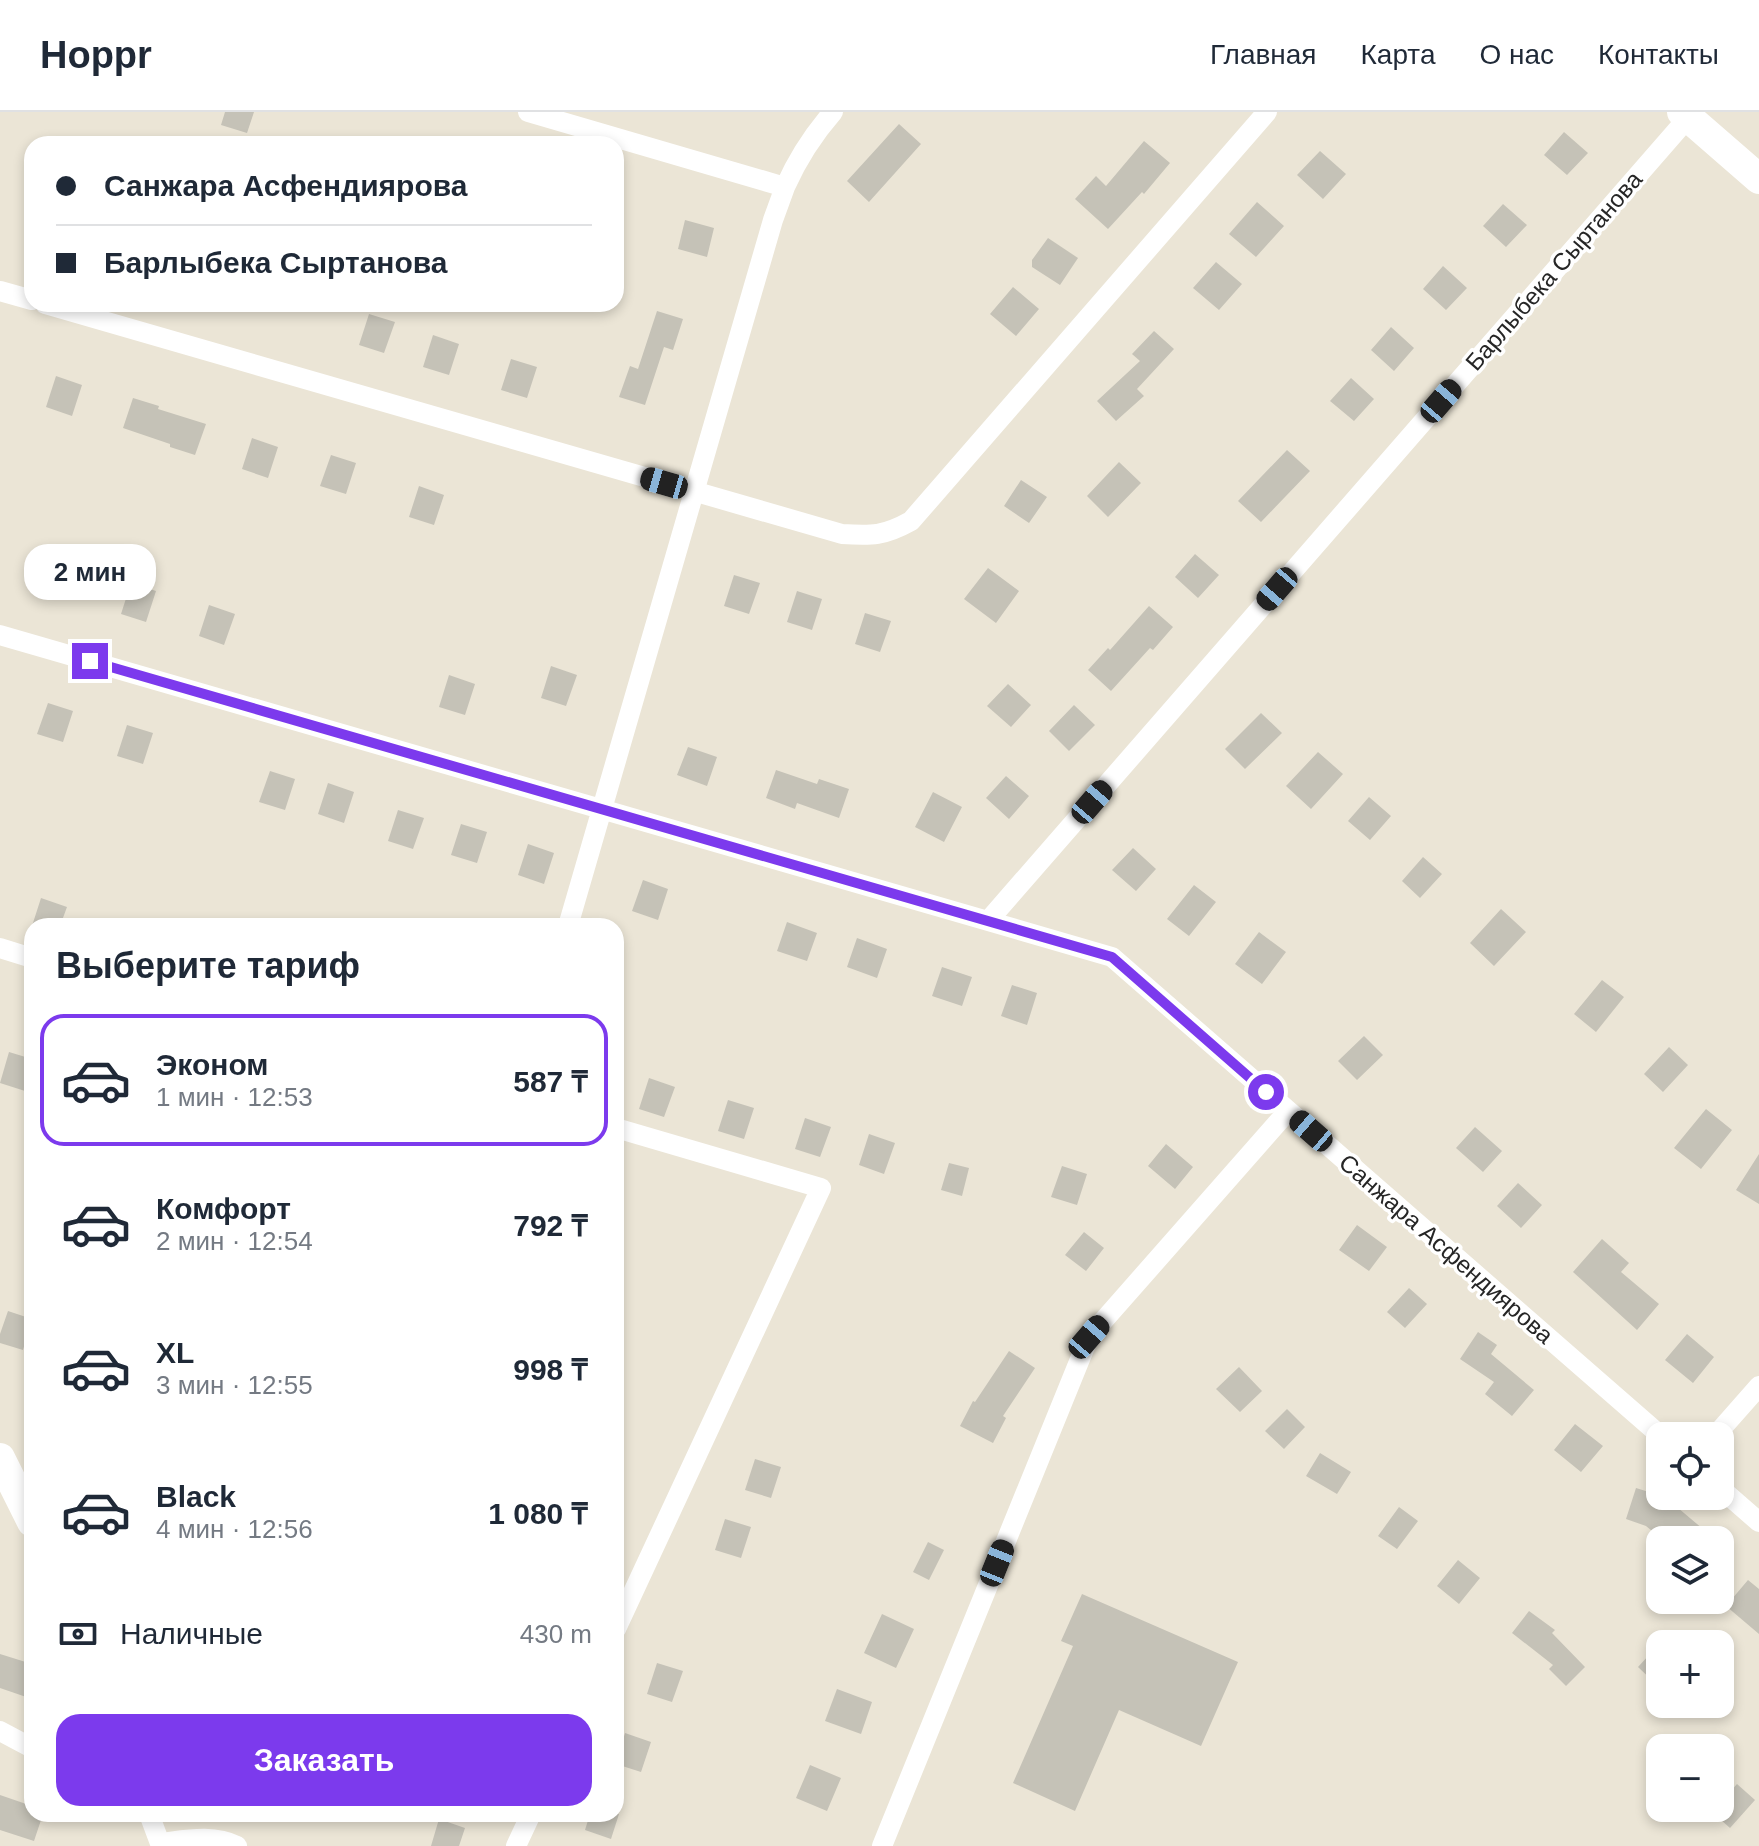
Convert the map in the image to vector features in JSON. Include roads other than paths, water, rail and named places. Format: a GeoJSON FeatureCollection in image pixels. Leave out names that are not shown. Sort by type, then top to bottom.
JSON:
{"type":"FeatureCollection","features":[{"type":"Feature","properties":{"kind":"street"},"geometry":{"type":"LineString","coordinates":[[528,112],[610,136]]}},
{"type":"Feature","properties":{"kind":"street"},"geometry":{"type":"LineString","coordinates":[[570,918],[773,220],[799,157],[833,112]]}},
{"type":"Feature","properties":{"kind":"street"},"geometry":{"type":"LineString","coordinates":[[73,312],[842,534],[871,536],[892,531],[911,521],[1267,112]]}},
{"type":"Feature","properties":{"kind":"street"},"geometry":{"type":"LineString","coordinates":[[1687,114],[1759,179]]}},
{"type":"Feature","properties":{"kind":"street","name":"Барлыбека Сыртанова"},"geometry":{"type":"LineString","coordinates":[[988,921],[1687,114]]}},
{"type":"Feature","properties":{"kind":"street"},"geometry":{"type":"LineString","coordinates":[[624,140],[785,187]]}},
{"type":"Feature","properties":{"kind":"street"},"geometry":{"type":"LineString","coordinates":[[0,291],[24,298]]}},
{"type":"Feature","properties":{"kind":"street"},"geometry":{"type":"LineString","coordinates":[[0,635],[988,921]]}},
{"type":"Feature","properties":{"kind":"street","name":"Санжара Асфендиярова"},"geometry":{"type":"LineString","coordinates":[[988,921],[1112,957],[1646,1423]]}},
{"type":"Feature","properties":{"kind":"street"},"geometry":{"type":"LineString","coordinates":[[0,948],[24,956]]}},
{"type":"Feature","properties":{"kind":"street"},"geometry":{"type":"LineString","coordinates":[[882,1846],[1089,1337],[1288,1111]]}},
{"type":"Feature","properties":{"kind":"street"},"geometry":{"type":"LineString","coordinates":[[624,1130],[821,1188],[624,1612]]}},
{"type":"Feature","properties":{"kind":"street"},"geometry":{"type":"LineString","coordinates":[[1727,1422],[1759,1386]]}},
{"type":"Feature","properties":{"kind":"street"},"geometry":{"type":"LineString","coordinates":[[0,1458],[24,1506]]}},
{"type":"Feature","properties":{"kind":"street"},"geometry":{"type":"LineString","coordinates":[[1734,1500],[1759,1522]]}},
{"type":"Feature","properties":{"kind":"street"},"geometry":{"type":"LineString","coordinates":[[0,1731],[24,1744]]}},
{"type":"Feature","properties":{"kind":"street"},"geometry":{"type":"LineString","coordinates":[[152,1822],[161,1844],[209,1838],[237,1846]]}},
{"type":"Feature","properties":{"kind":"street"},"geometry":{"type":"LineString","coordinates":[[516,1846],[527,1822]]}}]}
